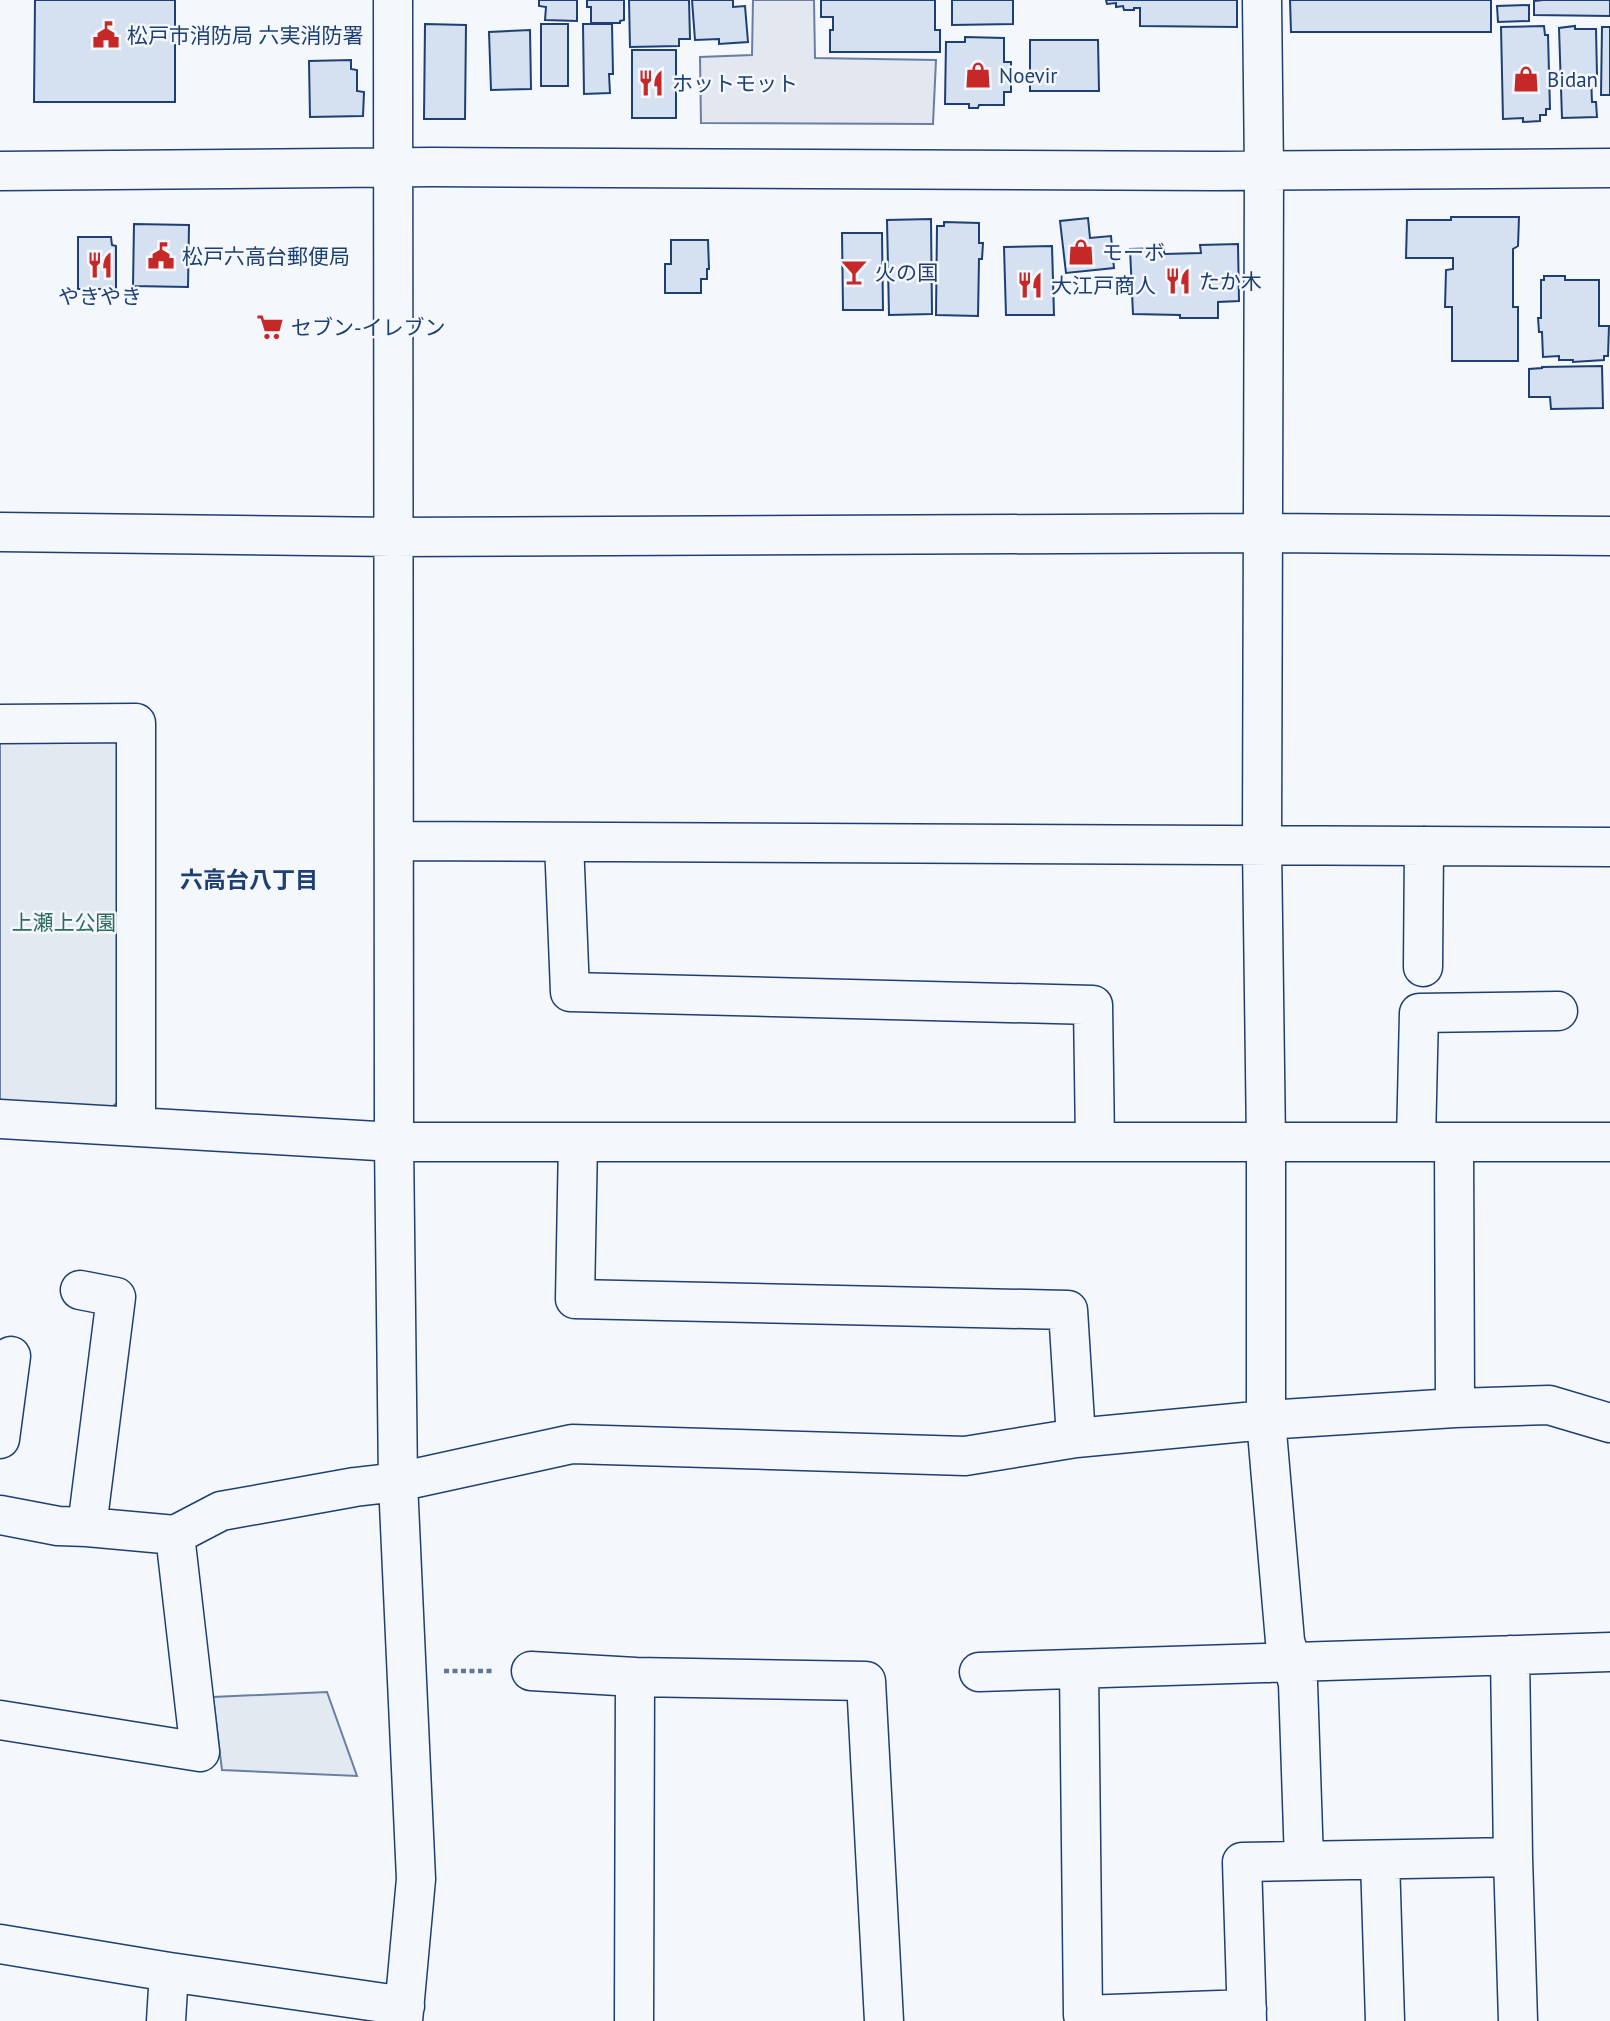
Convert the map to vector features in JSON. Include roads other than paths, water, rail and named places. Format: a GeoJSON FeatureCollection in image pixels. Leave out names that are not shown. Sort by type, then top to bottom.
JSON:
{"type":"FeatureCollection","features":[{"type":"Feature","properties":{"kind":"street"},"geometry":{"type":"LineString","coordinates":[[0,1944],[404,2014],[416,1879],[397,1482],[392,537],[393,0]]}},
{"type":"Feature","properties":{"kind":"street"},"geometry":{"type":"LineString","coordinates":[[1262,0],[1262,846],[1266,1420],[1285,1642],[1298,1683],[1304,1861]]}},
{"type":"Feature","properties":{"kind":"street"},"geometry":{"type":"LineString","coordinates":[[0,171],[394,167],[1264,171],[1610,169]]}},
{"type":"Feature","properties":{"kind":"street"},"geometry":{"type":"LineString","coordinates":[[0,531],[392,537],[1262,533],[1610,536]]}},
{"type":"Feature","properties":{"kind":"street"},"geometry":{"type":"LineString","coordinates":[[0,724],[136,723],[136,1127]]}},
{"type":"Feature","properties":{"kind":"street"},"geometry":{"type":"LineString","coordinates":[[395,841],[1610,847]]}},
{"type":"Feature","properties":{"kind":"street"},"geometry":{"type":"LineString","coordinates":[[564,842],[570,992],[1093,1005],[1095,1142]]}},
{"type":"Feature","properties":{"kind":"street"},"geometry":{"type":"LineString","coordinates":[[1423,967],[1424,846]]}},
{"type":"Feature","properties":{"kind":"street"},"geometry":{"type":"LineString","coordinates":[[1416,1142],[1419,1013],[1559,1011]]}},
{"type":"Feature","properties":{"kind":"street"},"geometry":{"type":"LineString","coordinates":[[0,1119],[394,1142],[1610,1142]]}},
{"type":"Feature","properties":{"kind":"street"},"geometry":{"type":"LineString","coordinates":[[578,1142],[575,1299],[1068,1310],[1076,1438]]}},
{"type":"Feature","properties":{"kind":"street"},"geometry":{"type":"LineString","coordinates":[[1454,1142],[1455,1408]]}},
{"type":"Feature","properties":{"kind":"street"},"geometry":{"type":"LineString","coordinates":[[80,1290],[116,1297],[86,1527]]}},
{"type":"Feature","properties":{"kind":"street"},"geometry":{"type":"LineString","coordinates":[[0,1440],[11,1356]]}},
{"type":"Feature","properties":{"kind":"street"},"geometry":{"type":"LineString","coordinates":[[0,1515],[58,1526],[175,1535],[221,1511],[397,1482],[572,1444],[965,1456],[1076,1438],[1266,1420],[1455,1408],[1549,1405],[1610,1423]]}},
{"type":"Feature","properties":{"kind":"street"},"geometry":{"type":"LineString","coordinates":[[0,1720],[200,1752],[175,1535]]}},
{"type":"Feature","properties":{"kind":"street"},"geometry":{"type":"LineString","coordinates":[[979,1672],[1610,1652]]}},
{"type":"Feature","properties":{"kind":"street"},"geometry":{"type":"LineString","coordinates":[[1510,1655],[1518,2021]]}},
{"type":"Feature","properties":{"kind":"street"},"geometry":{"type":"LineString","coordinates":[[1079,1669],[1083,2015],[1247,2015],[1242,1862],[1513,1857]]}},
{"type":"Feature","properties":{"kind":"street"},"geometry":{"type":"LineString","coordinates":[[531,1671],[635,1677],[866,1681],[884,2021]]}},
{"type":"Feature","properties":{"kind":"street"},"geometry":{"type":"LineString","coordinates":[[634,2021],[635,1677]]}},
{"type":"Feature","properties":{"kind":"street"},"geometry":{"type":"LineString","coordinates":[[1380,1860],[1385,2021]]}},
{"type":"Feature","properties":{"kind":"street"},"geometry":{"type":"LineString","coordinates":[[166,2021],[169,1972]]}},
{"type":"Feature","properties":{"kind":"place","name":"松戸市消防局 六実消防署"},"geometry":{"type":"Point","coordinates":[106,35]}},
{"type":"Feature","properties":{"kind":"place","name":"Noevir"},"geometry":{"type":"Point","coordinates":[978,75]}},
{"type":"Feature","properties":{"kind":"place","name":"Bidan"},"geometry":{"type":"Point","coordinates":[1526,79]}},
{"type":"Feature","properties":{"kind":"place","name":"ホットモット"},"geometry":{"type":"Point","coordinates":[651,83]}},
{"type":"Feature","properties":{"kind":"place","name":"モーボ"},"geometry":{"type":"Point","coordinates":[1081,252]}},
{"type":"Feature","properties":{"kind":"place","name":"松戸六高台郵便局"},"geometry":{"type":"Point","coordinates":[161,256]}},
{"type":"Feature","properties":{"kind":"place","name":"やきやき"},"geometry":{"type":"Point","coordinates":[100,265]}},
{"type":"Feature","properties":{"kind":"place","name":"火の国"},"geometry":{"type":"Point","coordinates":[854,272]}},
{"type":"Feature","properties":{"kind":"place","name":"たか木"},"geometry":{"type":"Point","coordinates":[1178,281]}},
{"type":"Feature","properties":{"kind":"place","name":"大江戸商人"},"geometry":{"type":"Point","coordinates":[1030,285]}},
{"type":"Feature","properties":{"kind":"place","name":"セブン-イレブン"},"geometry":{"type":"Point","coordinates":[270,327]}},
{"type":"Feature","properties":{"kind":"district","name":"六高台八丁目"},"geometry":{"type":"Point","coordinates":[249,879]}},
{"type":"Feature","properties":{"kind":"park label","name":"上瀬上公園"},"geometry":{"type":"Point","coordinates":[64,922]}}]}
